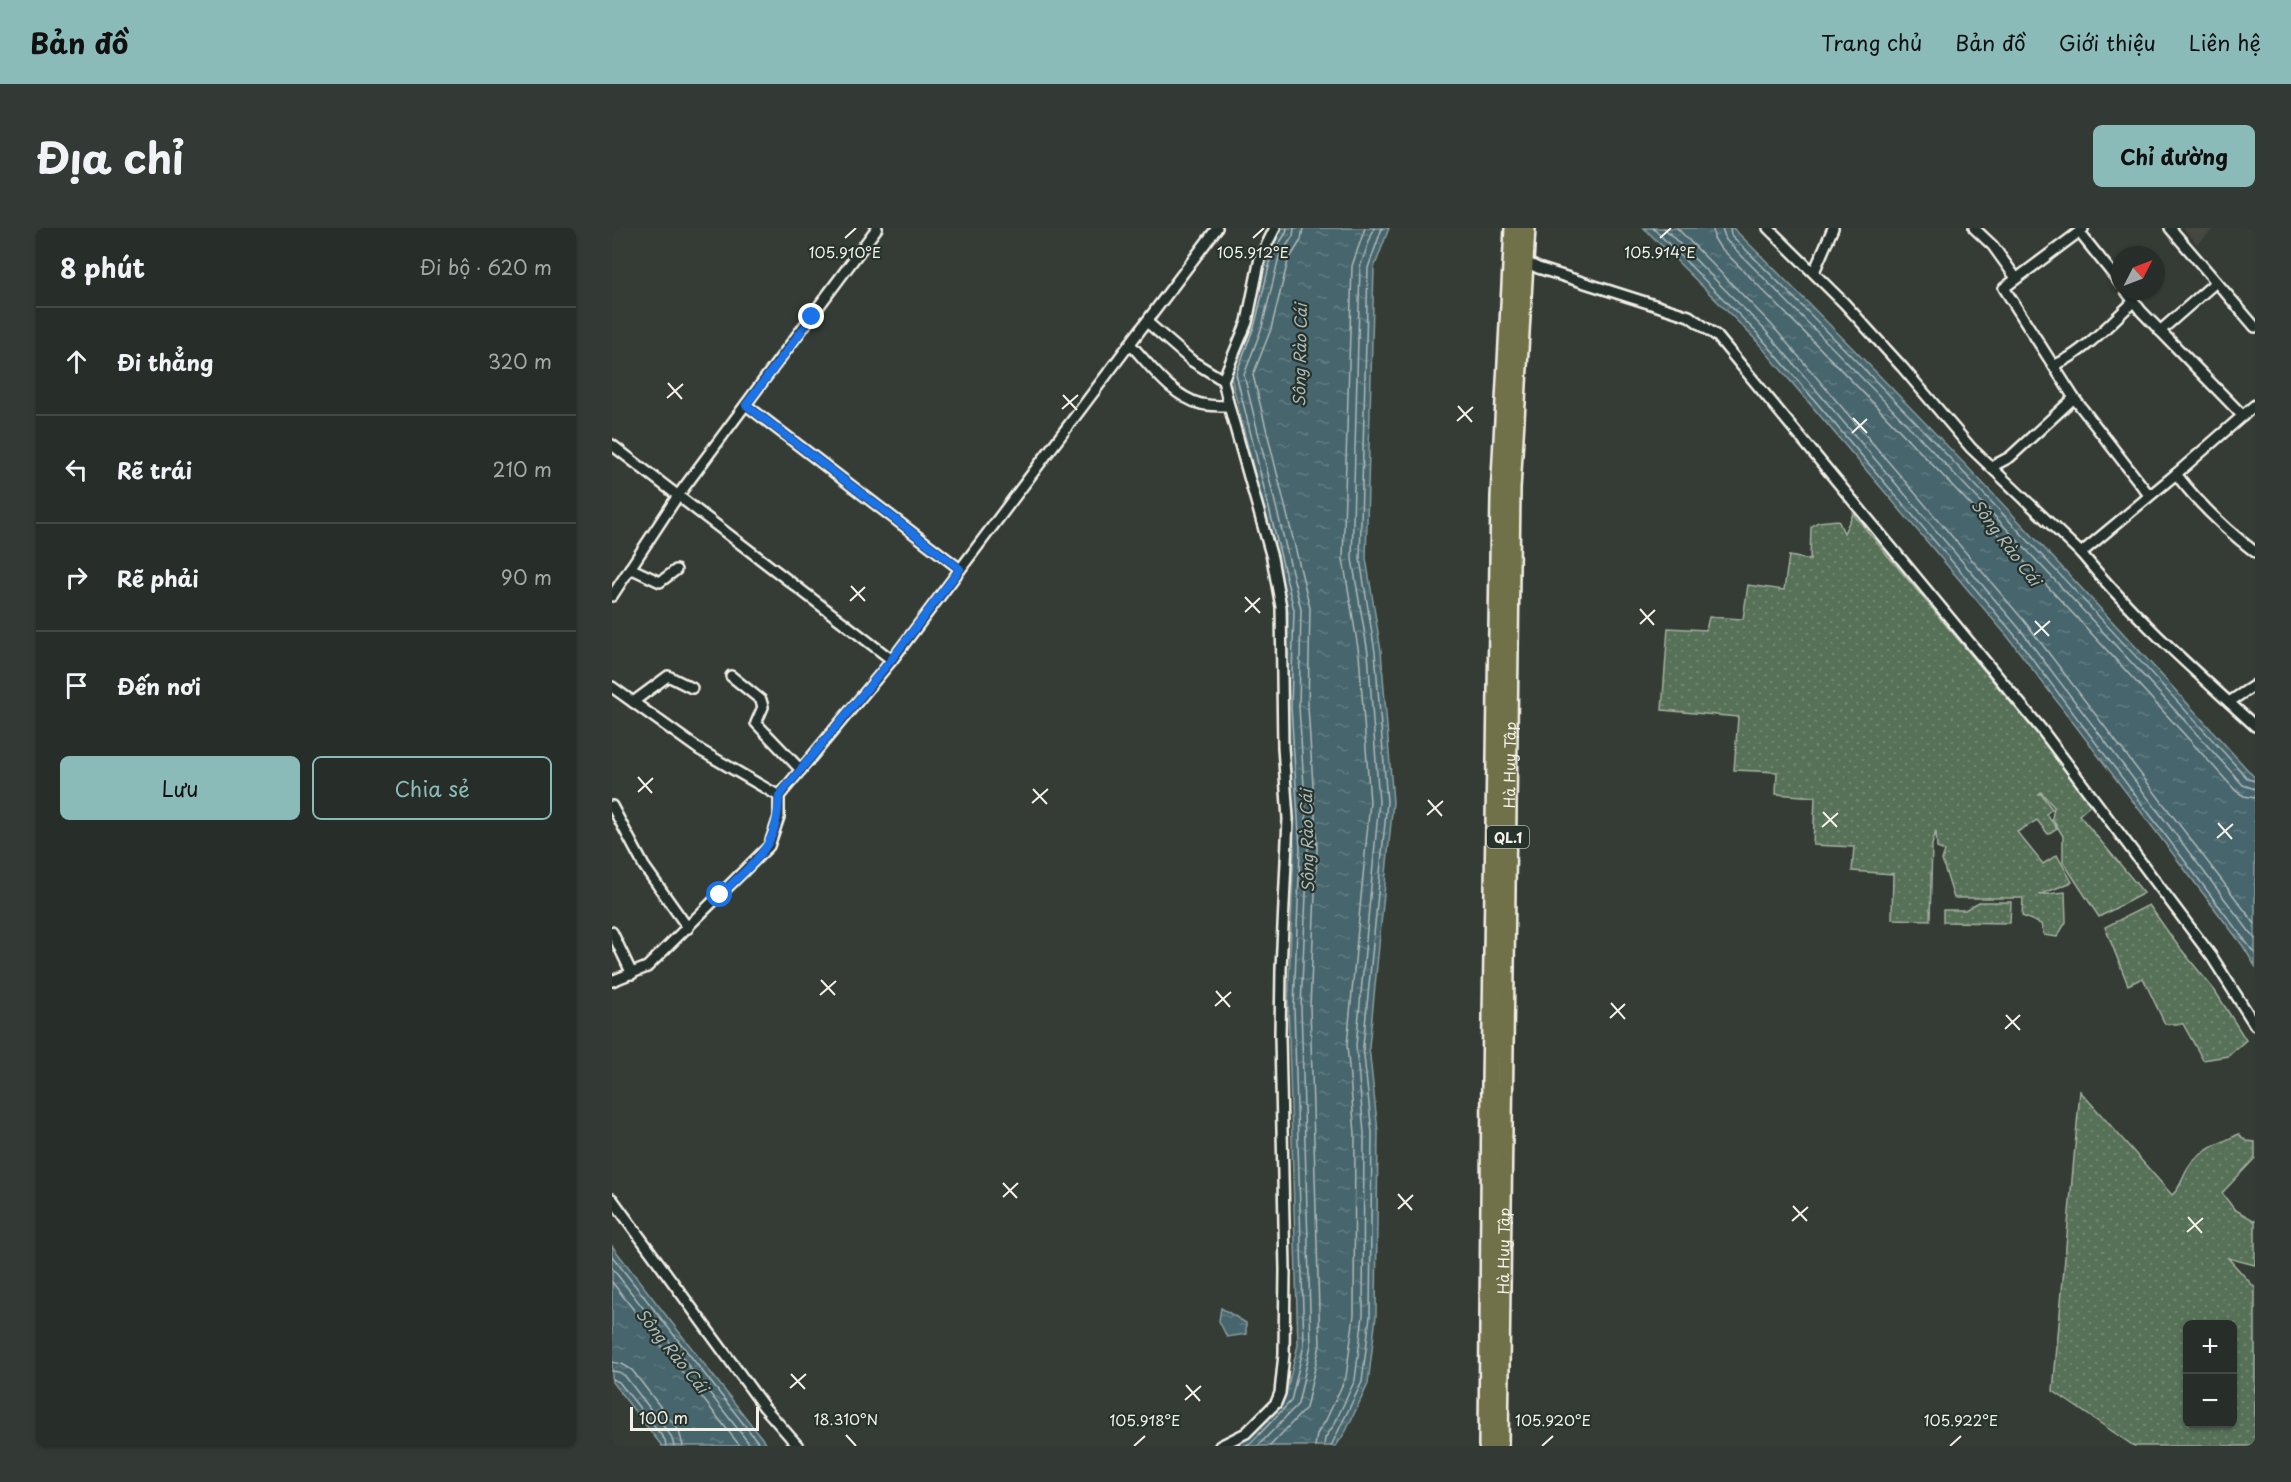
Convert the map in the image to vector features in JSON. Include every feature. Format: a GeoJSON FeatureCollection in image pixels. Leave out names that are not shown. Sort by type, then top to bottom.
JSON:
{"type":"FeatureCollection","features":[{"type":"Feature","properties":{"kind":"main road","name":"Hà Huy Tập"},"geometry":{"type":"LineString","coordinates":[[1487,1446],[1499,498],[1513,228]]}},
{"type":"Feature","properties":{"kind":"main road","name":"Hà Huy Tập"},"geometry":{"type":"LineString","coordinates":[[1500,1446],[1512,489],[1527,228]]}},
{"type":"Feature","properties":{"kind":"street"},"geometry":{"type":"LineString","coordinates":[[612,597],[677,497],[877,228]]}},
{"type":"Feature","properties":{"kind":"street"},"geometry":{"type":"LineString","coordinates":[[612,981],[647,967],[769,846],[779,817],[779,796],[891,660],[1217,228]]}},
{"type":"Feature","properties":{"kind":"street"},"geometry":{"type":"LineString","coordinates":[[1220,1446],[1246,1433],[1276,1403],[1280,1393],[1284,1354],[1285,1270],[1280,1036],[1288,819],[1283,747],[1281,607],[1272,558],[1223,380],[1247,322],[1260,258],[1275,228]]}},
{"type":"Feature","properties":{"kind":"street"},"geometry":{"type":"LineString","coordinates":[[1768,228],[1814,272],[1903,368],[1971,448],[2081,553],[2144,623],[2255,726]]}},
{"type":"Feature","properties":{"kind":"street"},"geometry":{"type":"LineString","coordinates":[[1814,272],[1833,228]]}},
{"type":"Feature","properties":{"kind":"street"},"geometry":{"type":"LineString","coordinates":[[2170,228],[2255,327]]}},
{"type":"Feature","properties":{"kind":"street"},"geometry":{"type":"LineString","coordinates":[[1981,230],[2016,278]]}},
{"type":"Feature","properties":{"kind":"street"},"geometry":{"type":"LineString","coordinates":[[2111,270],[2082,230],[2004,288],[2074,398],[2149,495]]}},
{"type":"Feature","properties":{"kind":"street"},"geometry":{"type":"LineString","coordinates":[[1526,262],[1538,268],[1689,316],[1717,336],[2042,730],[2212,957],[2255,1025]]}},
{"type":"Feature","properties":{"kind":"street"},"geometry":{"type":"LineString","coordinates":[[2160,331],[2216,282]]}},
{"type":"Feature","properties":{"kind":"street"},"geometry":{"type":"LineString","coordinates":[[2054,365],[2083,346],[2134,301],[2243,416]]}},
{"type":"Feature","properties":{"kind":"street"},"geometry":{"type":"LineString","coordinates":[[1147,322],[1192,361],[1223,380]]}},
{"type":"Feature","properties":{"kind":"street"},"geometry":{"type":"LineString","coordinates":[[1130,344],[1172,388],[1184,397],[1202,404],[1229,406]]}},
{"type":"Feature","properties":{"kind":"street"},"geometry":{"type":"LineString","coordinates":[[1992,467],[2010,457],[2074,398]]}},
{"type":"Feature","properties":{"kind":"street"},"geometry":{"type":"LineString","coordinates":[[746,405],[960,569]]}},
{"type":"Feature","properties":{"kind":"street"},"geometry":{"type":"LineString","coordinates":[[2081,553],[2255,405]]}},
{"type":"Feature","properties":{"kind":"street"},"geometry":{"type":"LineString","coordinates":[[612,445],[891,660]]}},
{"type":"Feature","properties":{"kind":"street"},"geometry":{"type":"LineString","coordinates":[[2176,474],[2196,499],[2255,552]]}},
{"type":"Feature","properties":{"kind":"street"},"geometry":{"type":"LineString","coordinates":[[630,568],[660,582],[676,570]]}},
{"type":"Feature","properties":{"kind":"street"},"geometry":{"type":"LineString","coordinates":[[633,702],[668,676],[692,688]]}},
{"type":"Feature","properties":{"kind":"street"},"geometry":{"type":"LineString","coordinates":[[731,676],[762,702],[763,707],[756,723],[801,770]]}},
{"type":"Feature","properties":{"kind":"street"},"geometry":{"type":"LineString","coordinates":[[2229,702],[2255,685]]}},
{"type":"Feature","properties":{"kind":"street"},"geometry":{"type":"LineString","coordinates":[[612,687],[700,750],[779,796]]}},
{"type":"Feature","properties":{"kind":"street"},"geometry":{"type":"LineString","coordinates":[[612,806],[644,866],[688,928]]}},
{"type":"Feature","properties":{"kind":"street"},"geometry":{"type":"LineString","coordinates":[[612,932],[632,974]]}},
{"type":"Feature","properties":{"kind":"street"},"geometry":{"type":"LineString","coordinates":[[612,1199],[764,1407],[798,1446]]}},
{"type":"Feature","properties":{"kind":"shaded area"},"geometry":{"type":"Polygon","coordinates":[[[2183,228],[2215,228],[2197,244],[2183,228]]]}},
{"type":"Feature","properties":{"kind":"green space"},"geometry":{"type":"Polygon","coordinates":[[[1853,514],[2094,802],[2079,815],[2144,893],[2099,917],[2063,862],[2063,836],[2052,818],[2054,807],[2041,792],[2039,794],[2052,809],[2046,814],[2057,828],[2048,834],[2037,820],[2017,832],[2043,864],[2057,855],[2072,882],[2039,895],[2065,892],[2066,922],[2057,937],[2044,935],[2041,924],[2022,916],[2023,898],[1954,898],[1942,860],[1945,851],[1937,848],[1936,831],[1932,845],[1930,920],[1892,919],[1893,874],[1852,871],[1854,847],[1813,845],[1815,797],[1776,794],[1777,772],[1734,770],[1738,717],[1662,710],[1668,628],[1706,630],[1709,617],[1743,619],[1748,585],[1784,590],[1789,556],[1810,560],[1811,527],[1818,522],[1838,520],[1844,533],[1853,514]]]}},
{"type":"Feature","properties":{"kind":"green space"},"geometry":{"type":"Polygon","coordinates":[[[1979,902],[2011,902],[2010,923],[1943,922],[1943,910],[1965,910],[1979,902]]]}},
{"type":"Feature","properties":{"kind":"green space"},"geometry":{"type":"Polygon","coordinates":[[[2149,905],[2215,991],[2246,1040],[2228,1056],[2203,1060],[2183,1024],[2165,1024],[2143,978],[2128,985],[2105,927],[2149,905]]]}},
{"type":"Feature","properties":{"kind":"green space"},"geometry":{"type":"Polygon","coordinates":[[[2080,1091],[2172,1195],[2189,1166],[2205,1151],[2239,1134],[2246,1141],[2255,1142],[2255,1158],[2222,1193],[2234,1209],[2255,1221],[2255,1265],[2228,1258],[2255,1288],[2255,1446],[2134,1446],[2053,1391],[2080,1091]]]}},
{"type":"Feature","properties":{"kind":"water","name":"Sông Rào Cái"},"geometry":{"type":"Polygon","coordinates":[[[1282,228],[1389,228],[1374,268],[1366,558],[1381,651],[1393,802],[1369,1047],[1378,1132],[1376,1316],[1368,1384],[1346,1431],[1336,1446],[1230,1446],[1246,1439],[1285,1398],[1298,1345],[1288,1006],[1294,849],[1285,707],[1288,611],[1230,373],[1249,323],[1267,251],[1282,228]]]}},
{"type":"Feature","properties":{"kind":"water","name":"Sông Rào Cái"},"geometry":{"type":"Polygon","coordinates":[[[1644,228],[1733,228],[1998,499],[2255,778],[2255,966],[2243,946],[2008,637],[1754,338],[1644,228]]]}},
{"type":"Feature","properties":{"kind":"water","name":"Sông Rào Cái"},"geometry":{"type":"Polygon","coordinates":[[[612,1246],[768,1446],[662,1446],[612,1382],[612,1246]]]}},
{"type":"Feature","properties":{"kind":"water"},"geometry":{"type":"Polygon","coordinates":[[[1221,1308],[1246,1323],[1246,1334],[1227,1337],[1219,1321],[1221,1308]]]}},
{"type":"Feature","properties":{"kind":"route"},"geometry":{"type":"LineString","coordinates":[[720,895],[769,846],[779,817],[779,796],[891,660],[960,569],[746,405],[812,317]]}}]}
